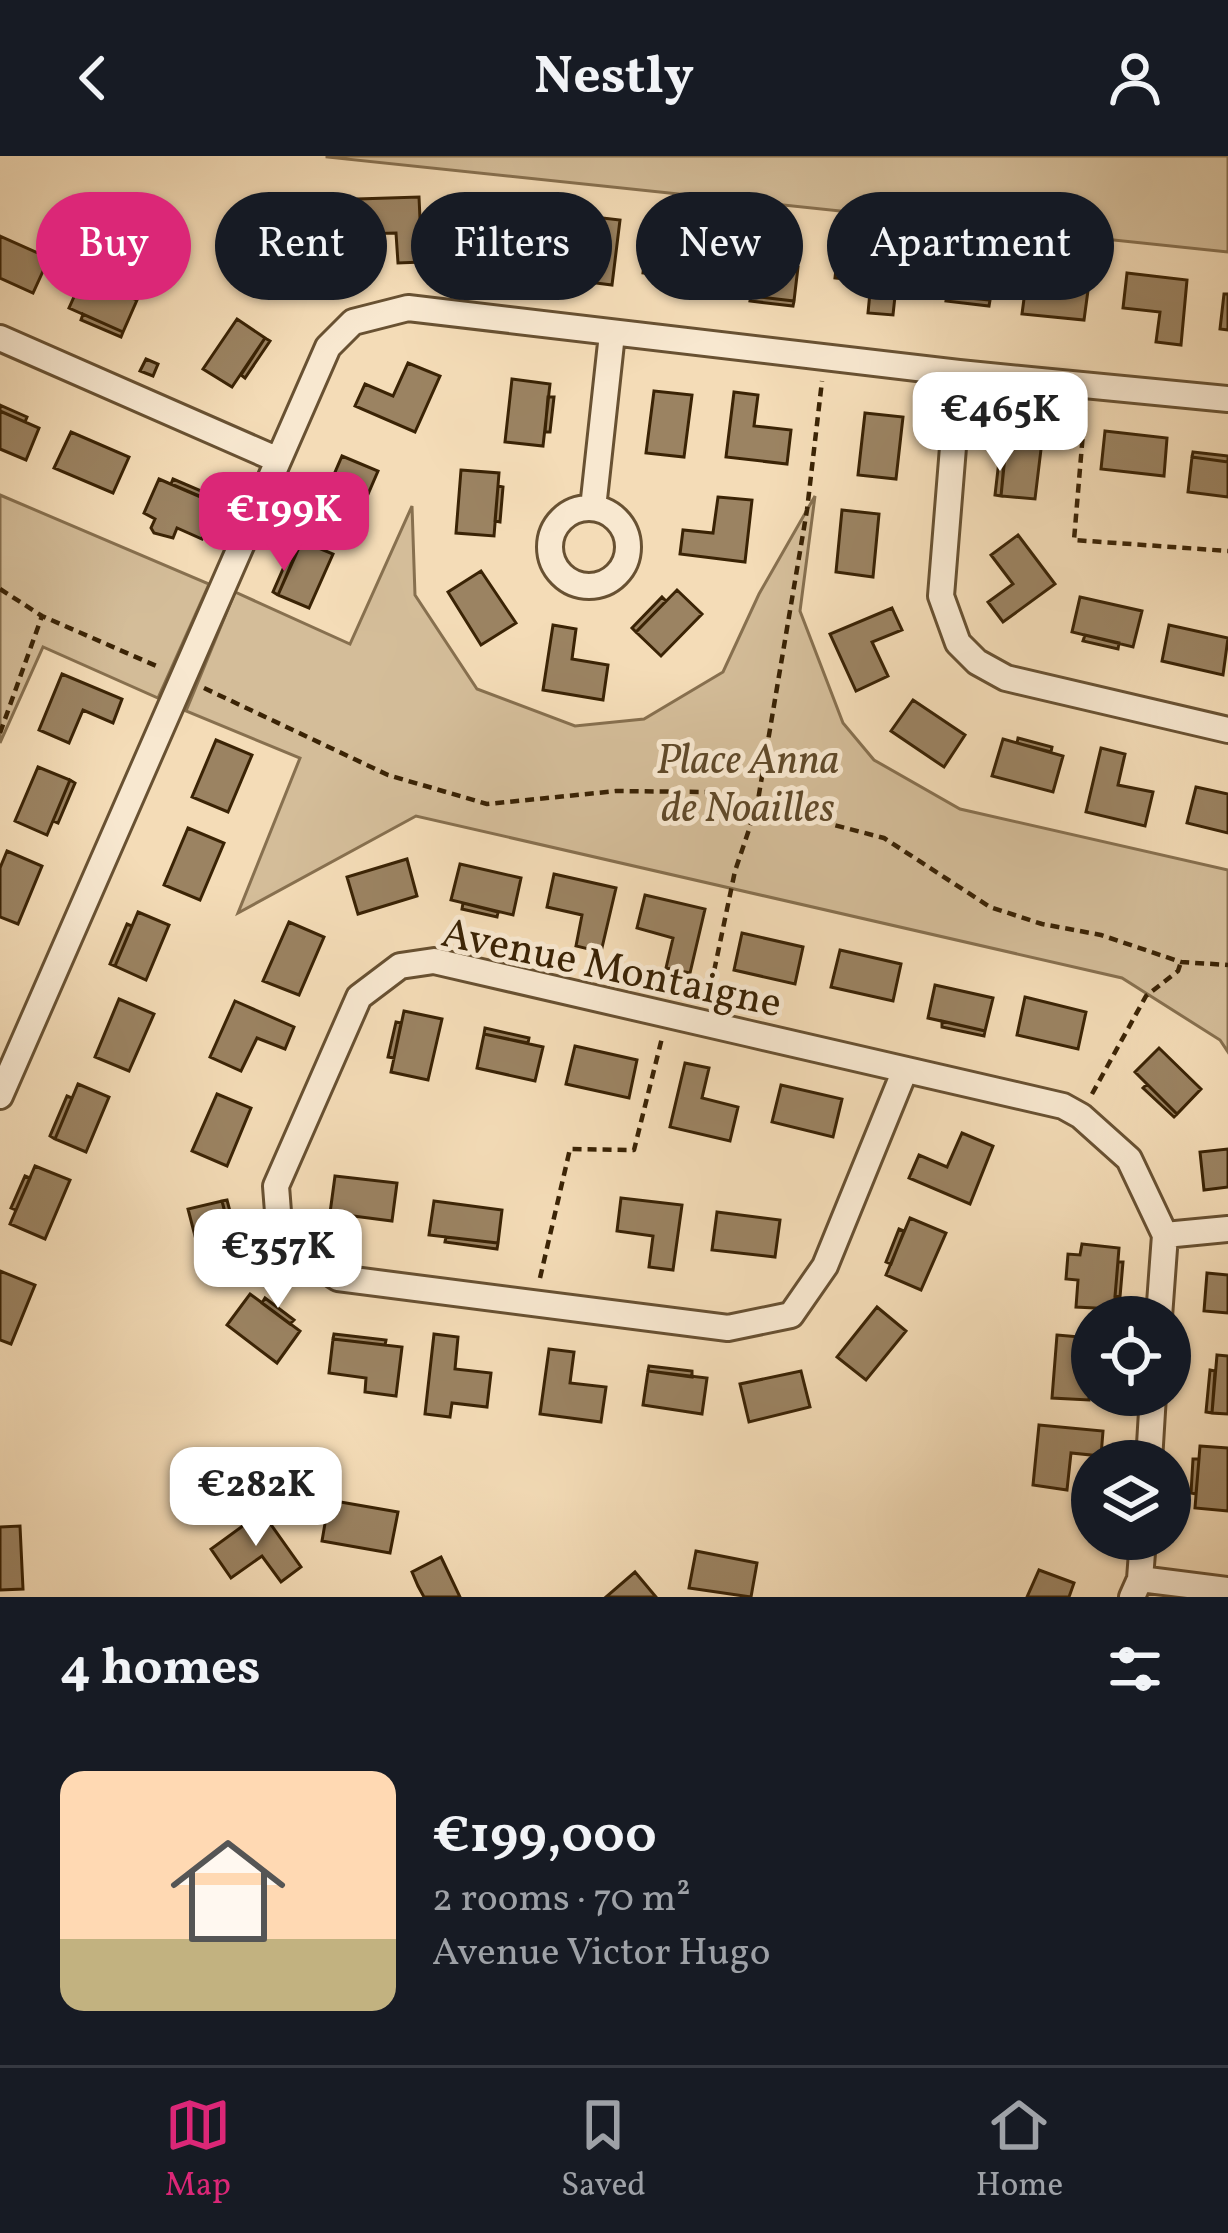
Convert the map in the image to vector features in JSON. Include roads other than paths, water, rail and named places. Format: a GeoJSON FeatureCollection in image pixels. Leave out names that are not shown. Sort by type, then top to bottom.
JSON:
{"type":"FeatureCollection","features":[{"type":"Feature","properties":{"kind":"street"},"geometry":{"type":"LineString","coordinates":[[0,1096],[276,459],[328,347],[353,322],[408,308],[959,373],[1228,399]]}},
{"type":"Feature","properties":{"kind":"street"},"geometry":{"type":"LineString","coordinates":[[593,508],[612,334]]}},
{"type":"Feature","properties":{"kind":"street"},"geometry":{"type":"LineString","coordinates":[[0,338],[276,459]]}},
{"type":"Feature","properties":{"kind":"street"},"geometry":{"type":"LineString","coordinates":[[959,373],[941,596],[958,644],[1006,679],[1228,730]]}},
{"type":"Feature","properties":{"kind":"street","name":"Avenue Montaigne"},"geometry":{"type":"LineString","coordinates":[[905,1070],[825,1266],[791,1316],[728,1328],[338,1278],[296,1250],[279,1225],[276,1186],[359,997],[400,966],[434,961],[1063,1106],[1129,1159],[1165,1235],[1161,1296]]}},
{"type":"Feature","properties":{"kind":"street"},"geometry":{"type":"LineString","coordinates":[[1165,1235],[1228,1229]]}},
{"type":"Feature","properties":{"kind":"street"},"geometry":{"type":"LineString","coordinates":[[1136,1588],[1228,1591]]}},
{"type":"Feature","properties":{"kind":"park label","name":"Place Anna de Noailles"},"geometry":{"type":"Point","coordinates":[748,782]}}]}
